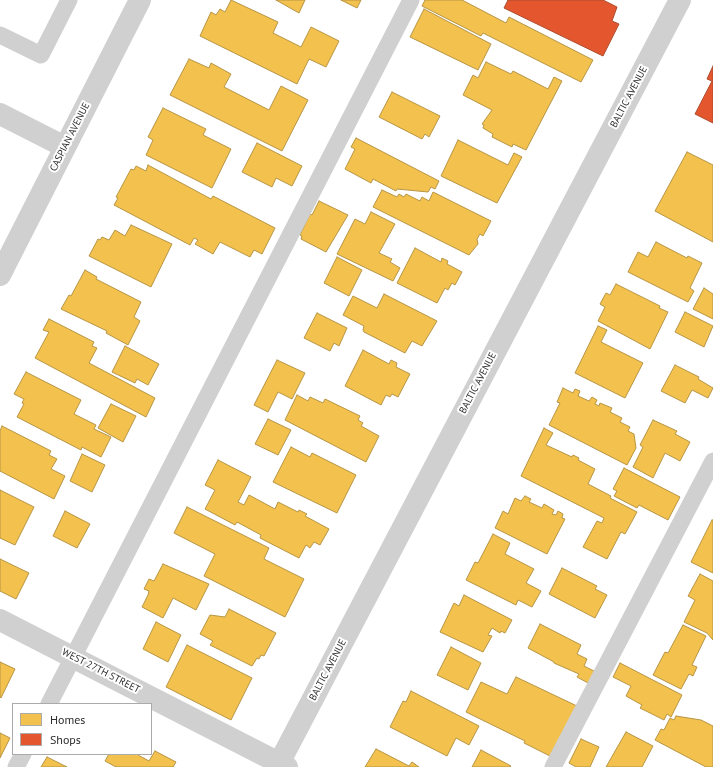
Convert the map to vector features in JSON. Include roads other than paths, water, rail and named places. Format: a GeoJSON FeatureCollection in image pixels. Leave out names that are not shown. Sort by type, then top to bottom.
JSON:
{"type":"FeatureCollection","features":[{"type":"Feature","properties":{"kind":"street","name":"CASPIAN AVENUE"},"geometry":{"type":"LineString","coordinates":[[0,275],[140,0]]}},
{"type":"Feature","properties":{"kind":"street","name":"BALTIC AVENUE"},"geometry":{"type":"LineString","coordinates":[[281,766],[680,0]]}},
{"type":"Feature","properties":{"kind":"street"},"geometry":{"type":"LineString","coordinates":[[0,114],[65,146]]}},
{"type":"Feature","properties":{"kind":"street","name":"WEST 27TH STREET"},"geometry":{"type":"LineString","coordinates":[[0,620],[281,766]]}},
{"type":"Feature","properties":{"kind":"lane"},"geometry":{"type":"LineString","coordinates":[[0,35],[42,55],[69,0]]}},
{"type":"Feature","properties":{"kind":"lane"},"geometry":{"type":"LineString","coordinates":[[50,703],[411,0]]}},
{"type":"Feature","properties":{"kind":"lane"},"geometry":{"type":"LineString","coordinates":[[553,767],[713,461]]}},
{"type":"Feature","properties":{"kind":"lane"},"geometry":{"type":"LineString","coordinates":[[16,767],[22,755]]}}]}
